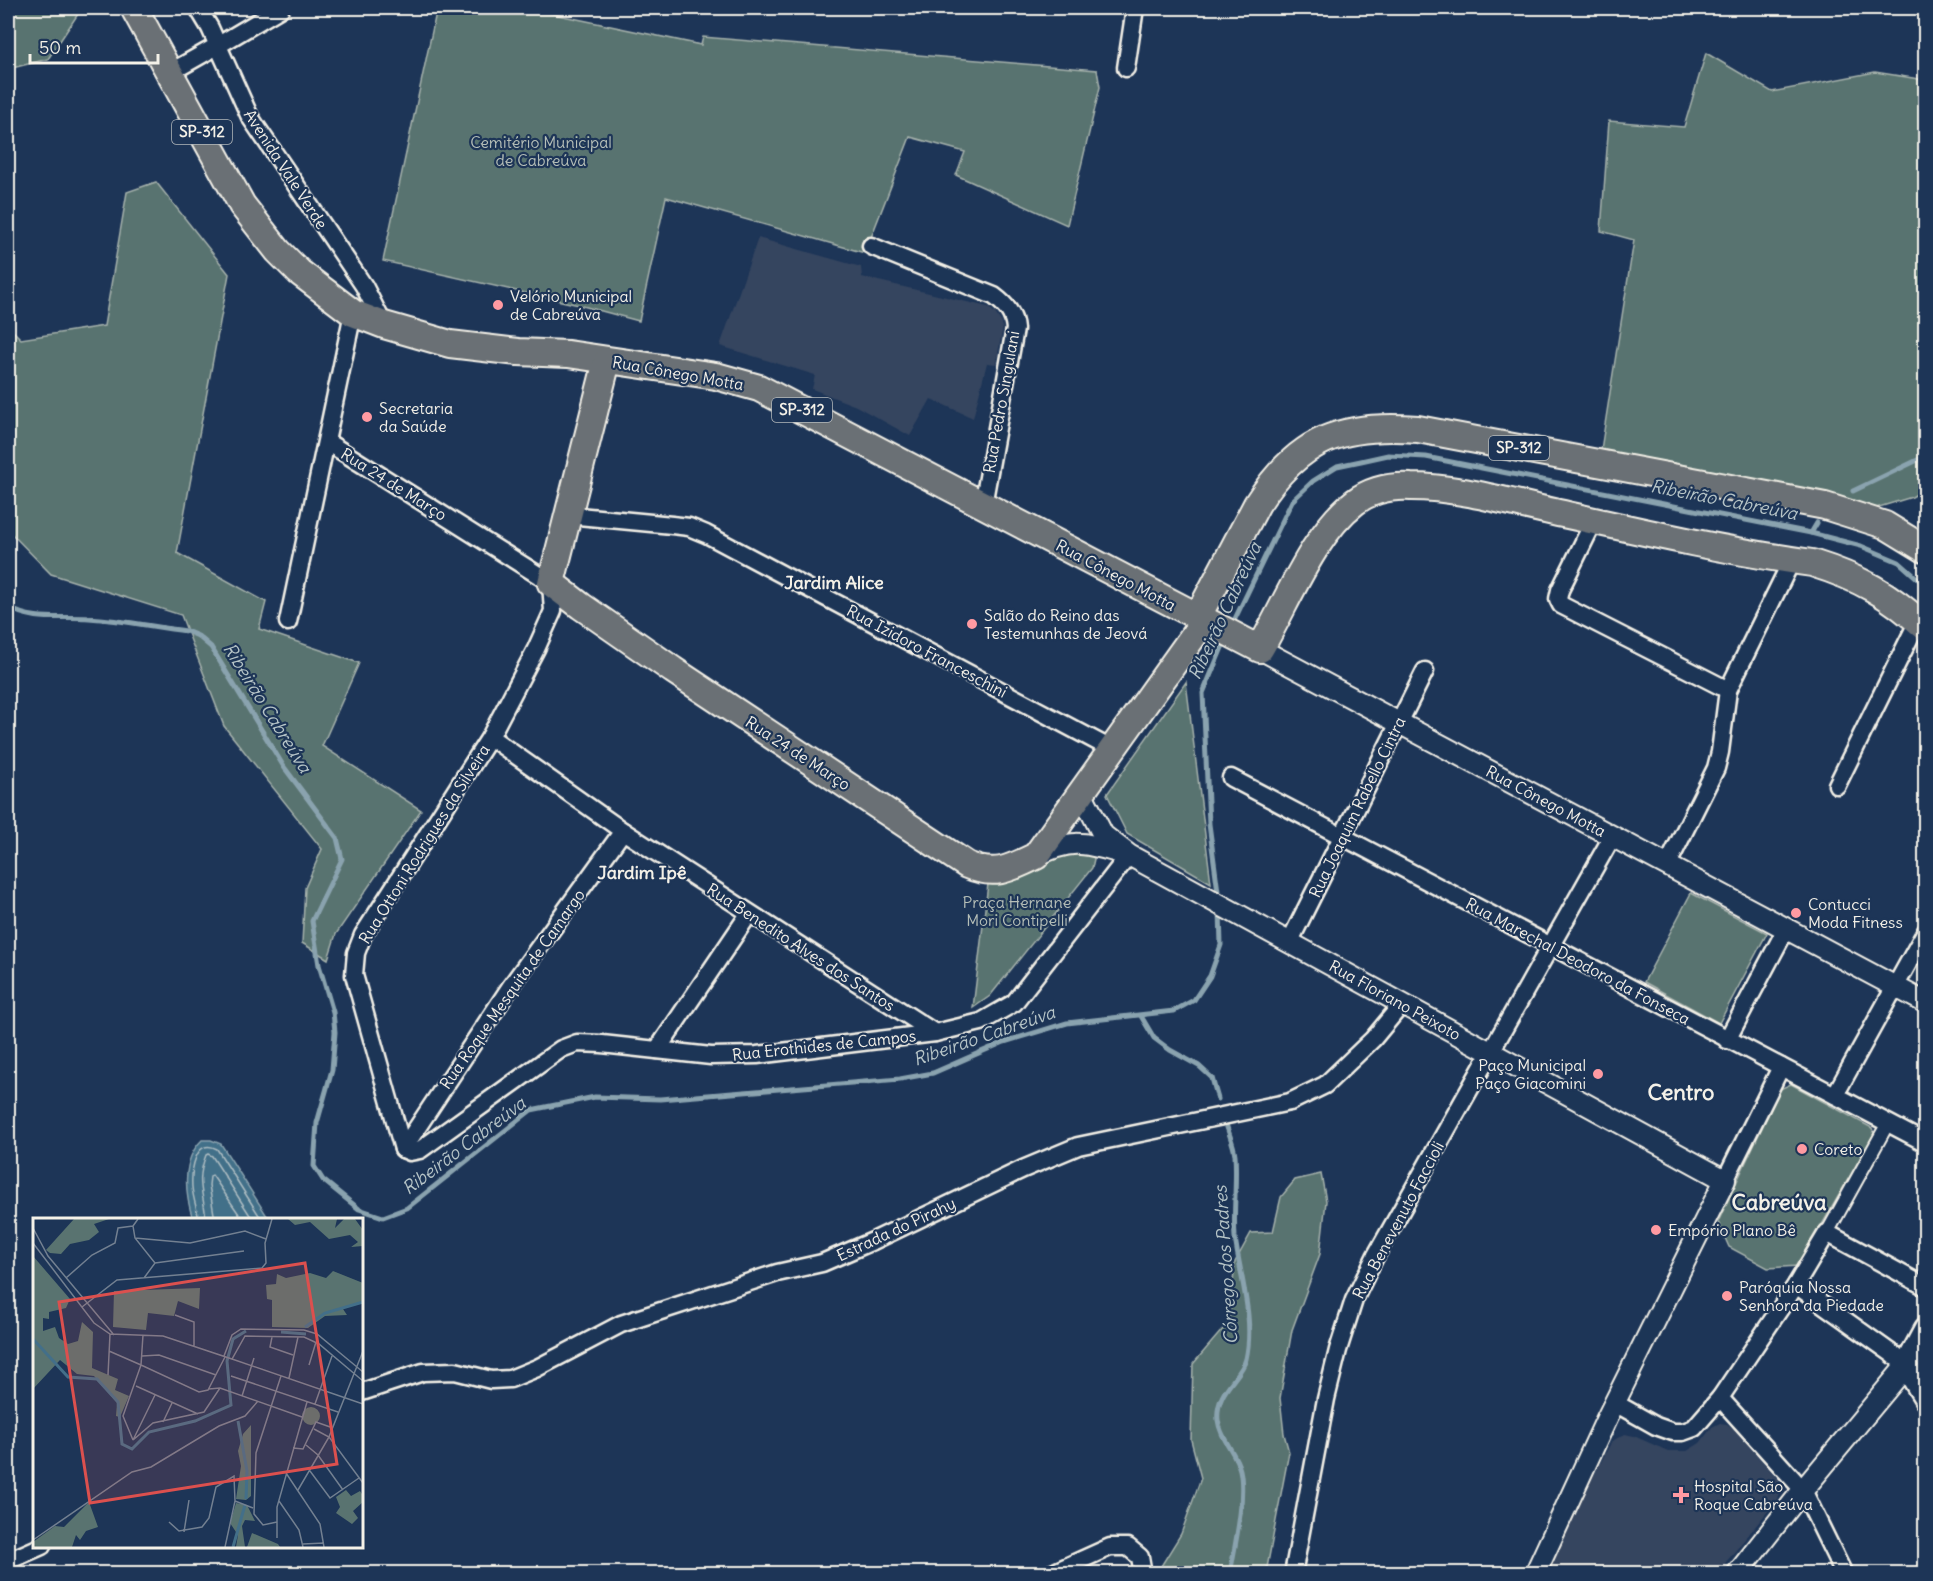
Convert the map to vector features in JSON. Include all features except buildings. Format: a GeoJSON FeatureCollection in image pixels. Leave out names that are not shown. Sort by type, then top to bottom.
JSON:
{"type":"FeatureCollection","features":[{"type":"Feature","properties":{"kind":"main road","name":"SP-312"},"geometry":{"type":"LineString","coordinates":[[134,8],[171,72]]}},
{"type":"Feature","properties":{"kind":"main road","name":"Rua Cônego Motta"},"geometry":{"type":"LineString","coordinates":[[171,72],[242,205],[278,251],[299,272],[353,313],[384,325],[450,344],[518,352],[568,354],[717,376],[759,388],[1251,645]]}},
{"type":"Feature","properties":{"kind":"main road"},"geometry":{"type":"LineString","coordinates":[[551,583],[607,361]]}},
{"type":"Feature","properties":{"kind":"main road","name":"SP-312"},"geometry":{"type":"LineString","coordinates":[[1205,622],[1257,504],[1268,486],[1286,465],[1311,447],[1333,436],[1360,428],[1386,426],[1418,429],[1826,506],[1886,525],[1926,550]]}},
{"type":"Feature","properties":{"kind":"main road"},"geometry":{"type":"LineString","coordinates":[[1251,645],[1319,541],[1356,501],[1384,488],[1411,487],[1448,489],[1594,521],[1812,563],[1860,581],[1899,604],[1922,625]]}},
{"type":"Feature","properties":{"kind":"main road","name":"Rua 24 de Março"},"geometry":{"type":"LineString","coordinates":[[551,583],[673,670],[966,865],[991,872],[1010,868],[1036,856],[1065,833],[1082,794],[1205,622]]}},
{"type":"Feature","properties":{"kind":"main road"},"geometry":{"type":"LineString","coordinates":[[1926,1329],[1906,1366],[1926,1399]]}},
{"type":"Feature","properties":{"kind":"street","name":"Avenida Vale Verde"},"geometry":{"type":"LineString","coordinates":[[198,8],[210,27],[250,117],[364,286],[384,325]]}},
{"type":"Feature","properties":{"kind":"street"},"geometry":{"type":"LineString","coordinates":[[171,72],[280,8]]}},
{"type":"Feature","properties":{"kind":"street"},"geometry":{"type":"LineString","coordinates":[[1126,68],[1135,8]]}},
{"type":"Feature","properties":{"kind":"street","name":"Rua Pedro Singulani"},"geometry":{"type":"LineString","coordinates":[[871,246],[994,296],[1004,304],[1014,320],[1015,330],[982,505]]}},
{"type":"Feature","properties":{"kind":"street"},"geometry":{"type":"LineString","coordinates":[[288,622],[353,313]]}},
{"type":"Feature","properties":{"kind":"street","name":"Rua 24 de Março"},"geometry":{"type":"LineString","coordinates":[[327,442],[551,583]]}},
{"type":"Feature","properties":{"kind":"street","name":"Rua Izidoro Franceschini"},"geometry":{"type":"LineString","coordinates":[[568,515],[689,527],[706,534],[1113,750]]}},
{"type":"Feature","properties":{"kind":"street"},"geometry":{"type":"LineString","coordinates":[[1594,521],[1560,590],[1558,599],[1562,605],[1728,690]]}},
{"type":"Feature","properties":{"kind":"street"},"geometry":{"type":"LineString","coordinates":[[1667,866],[1716,768],[1728,690],[1792,560]]}},
{"type":"Feature","properties":{"kind":"street","name":"Rua Ottoni Rodrigues da Silveira"},"geometry":{"type":"LineString","coordinates":[[403,1149],[354,975],[356,953],[363,935],[490,737],[536,650],[553,611],[551,583]]}},
{"type":"Feature","properties":{"kind":"street"},"geometry":{"type":"LineString","coordinates":[[1837,785],[1922,625]]}},
{"type":"Feature","properties":{"kind":"street","name":"Rua Cônego Motta"},"geometry":{"type":"LineString","coordinates":[[1251,645],[1926,1003]]}},
{"type":"Feature","properties":{"kind":"street","name":"Rua Joaquim Rabello Cintra"},"geometry":{"type":"LineString","coordinates":[[1289,943],[1425,671]]}},
{"type":"Feature","properties":{"kind":"street","name":"Rua Benedito Alves dos Santos"},"geometry":{"type":"LineString","coordinates":[[490,737],[623,831],[935,1033]]}},
{"type":"Feature","properties":{"kind":"street","name":"Rua Marechal Deodoro da Fonseca"},"geometry":{"type":"LineString","coordinates":[[1231,778],[1926,1143]]}},
{"type":"Feature","properties":{"kind":"street"},"geometry":{"type":"LineString","coordinates":[[1082,794],[1103,835],[1129,855]]}},
{"type":"Feature","properties":{"kind":"street","name":"Rua Roque Mesquita de Camargo"},"geometry":{"type":"LineString","coordinates":[[403,1149],[511,986],[623,831]]}},
{"type":"Feature","properties":{"kind":"street"},"geometry":{"type":"LineString","coordinates":[[1065,833],[1089,844],[1129,855]]}},
{"type":"Feature","properties":{"kind":"street","name":"Rua Benevenuto Faccioli"},"geometry":{"type":"LineString","coordinates":[[1293,1574],[1326,1399],[1354,1300],[1375,1257],[1612,837]]}},
{"type":"Feature","properties":{"kind":"street","name":"Rua Erothides de Campos"},"geometry":{"type":"LineString","coordinates":[[403,1149],[410,1152],[420,1150],[561,1049],[577,1043],[711,1056],[758,1055],[935,1033],[981,1022],[997,1015],[1014,1003],[1129,855]]}},
{"type":"Feature","properties":{"kind":"street","name":"Rua Floriano Peixoto"},"geometry":{"type":"LineString","coordinates":[[1129,855],[1725,1180]]}},
{"type":"Feature","properties":{"kind":"street"},"geometry":{"type":"LineString","coordinates":[[657,1050],[749,914]]}},
{"type":"Feature","properties":{"kind":"street"},"geometry":{"type":"LineString","coordinates":[[1727,1040],[1786,929]]}},
{"type":"Feature","properties":{"kind":"street"},"geometry":{"type":"LineString","coordinates":[[1835,1095],[1926,931]]}},
{"type":"Feature","properties":{"kind":"street","name":"Estrada do Pirahy"},"geometry":{"type":"LineString","coordinates":[[363,1392],[423,1372],[455,1371],[491,1380],[510,1378],[537,1368],[621,1324],[777,1273],[822,1263],[1023,1169],[1078,1146],[1290,1102],[1325,1084],[1373,1039],[1402,1004]]}},
{"type":"Feature","properties":{"kind":"street"},"geometry":{"type":"LineString","coordinates":[[1535,1574],[1615,1403],[1781,1067]]}},
{"type":"Feature","properties":{"kind":"street"},"geometry":{"type":"LineString","coordinates":[[1615,1403],[1656,1426],[1673,1432],[1683,1432],[1694,1428],[1720,1398],[1796,1285],[1888,1123]]}},
{"type":"Feature","properties":{"kind":"street"},"geometry":{"type":"LineString","coordinates":[[1827,1233],[1926,1287]]}},
{"type":"Feature","properties":{"kind":"street"},"geometry":{"type":"LineString","coordinates":[[1737,1574],[1906,1366],[1796,1285]]}},
{"type":"Feature","properties":{"kind":"street"},"geometry":{"type":"LineString","coordinates":[[1720,1398],[1803,1490],[1844,1574]]}},
{"type":"Feature","properties":{"kind":"street"},"geometry":{"type":"LineString","coordinates":[[1050,1574],[1110,1547],[1128,1547],[1142,1565]]}},
{"type":"Feature","properties":{"kind":"street"},"geometry":{"type":"LineString","coordinates":[[8,1562],[38,1548]]}},
{"type":"Feature","properties":{"kind":"shaded area"},"geometry":{"type":"Polygon","coordinates":[[[758,238],[861,267],[862,277],[988,307],[995,313],[1003,328],[996,364],[987,363],[973,418],[931,399],[910,436],[856,406],[812,389],[815,375],[720,346],[758,238]]]}},
{"type":"Feature","properties":{"kind":"shaded area","name":"Hospital São Roque Cabreúva"},"geometry":{"type":"Polygon","coordinates":[[[1720,1423],[1727,1424],[1734,1429],[1781,1483],[1781,1492],[1778,1499],[1717,1573],[1544,1574],[1545,1568],[1612,1441],[1625,1434],[1668,1451],[1687,1451],[1700,1443],[1712,1427],[1720,1423]]]}},
{"type":"Feature","properties":{"kind":"green space"},"geometry":{"type":"Polygon","coordinates":[[[8,8],[82,8],[48,59],[8,69],[8,8]]]}},
{"type":"Feature","properties":{"kind":"green space","name":"Cemitério Municipal de Cabreúva"},"geometry":{"type":"Polygon","coordinates":[[[437,8],[525,8],[701,45],[703,37],[1097,70],[1100,87],[1067,225],[956,175],[965,152],[910,137],[865,253],[666,197],[639,321],[579,305],[383,261],[437,8]]]}},
{"type":"Feature","properties":{"kind":"green space"},"geometry":{"type":"Polygon","coordinates":[[[1706,53],[1772,92],[1875,72],[1925,80],[1925,489],[1912,497],[1876,508],[1830,496],[1601,450],[1634,240],[1601,231],[1609,121],[1684,127],[1706,53]]]}},
{"type":"Feature","properties":{"kind":"green space"},"geometry":{"type":"Polygon","coordinates":[[[156,182],[229,274],[177,553],[266,602],[259,629],[359,663],[322,746],[421,810],[336,934],[328,959],[302,943],[305,888],[322,849],[224,726],[181,615],[51,574],[8,530],[8,326],[21,339],[104,326],[127,192],[156,182]]]}},
{"type":"Feature","properties":{"kind":"green space"},"geometry":{"type":"Polygon","coordinates":[[[1186,682],[1211,883],[1127,834],[1107,794],[1186,682]]]}},
{"type":"Feature","properties":{"kind":"green space","name":"Praça Hernane Mori Contipelli"},"geometry":{"type":"Polygon","coordinates":[[[1068,851],[1092,854],[1094,859],[1092,868],[990,996],[973,1008],[988,884],[1004,882],[1068,851]]]}},
{"type":"Feature","properties":{"kind":"green space"},"geometry":{"type":"Polygon","coordinates":[[[1691,893],[1767,933],[1719,1023],[1644,982],[1691,893]]]}},
{"type":"Feature","properties":{"kind":"green space"},"geometry":{"type":"Polygon","coordinates":[[[1791,1084],[1872,1128],[1874,1134],[1798,1266],[1768,1268],[1729,1247],[1718,1222],[1780,1089],[1791,1084]]]}},
{"type":"Feature","properties":{"kind":"green space"},"geometry":{"type":"Polygon","coordinates":[[[1321,1174],[1326,1201],[1320,1254],[1292,1330],[1280,1398],[1284,1434],[1289,1452],[1266,1573],[1159,1573],[1181,1534],[1201,1478],[1191,1440],[1193,1364],[1229,1322],[1235,1262],[1251,1233],[1273,1232],[1281,1197],[1295,1180],[1321,1174]]]}},
{"type":"Feature","properties":{"kind":"water"},"geometry":{"type":"Polygon","coordinates":[[[202,1140],[211,1140],[221,1144],[268,1218],[193,1218],[188,1199],[187,1178],[188,1167],[195,1148],[202,1140]]]}},
{"type":"Feature","properties":{"kind":"waterway","name":"Ribeirão Cabreúva"},"geometry":{"type":"LineString","coordinates":[[1231,627],[1292,501],[1313,481],[1337,466],[1388,455],[1426,457],[1811,533],[1861,546],[1899,562],[1926,586]]}},
{"type":"Feature","properties":{"kind":"waterway"},"geometry":{"type":"LineString","coordinates":[[1853,491],[1926,456]]}},
{"type":"Feature","properties":{"kind":"waterway"},"geometry":{"type":"LineString","coordinates":[[1811,533],[1817,523]]}},
{"type":"Feature","properties":{"kind":"waterway","name":"Ribeirão Cabreúva"},"geometry":{"type":"LineString","coordinates":[[8,607],[37,617],[114,620],[186,631],[198,636],[211,647],[284,767],[337,838],[342,859],[312,921],[319,965],[333,1012],[335,1032],[332,1070],[317,1123],[314,1166],[323,1180],[359,1209],[383,1217],[407,1208],[531,1110],[595,1097],[660,1099],[900,1079],[933,1073],[1004,1042],[1067,1023],[1174,1011],[1194,1000],[1210,976],[1221,945],[1220,911]]}},
{"type":"Feature","properties":{"kind":"waterway","name":"Ribeirão Cabreúva"},"geometry":{"type":"LineString","coordinates":[[1219,899],[1209,824],[1203,693],[1226,638]]}},
{"type":"Feature","properties":{"kind":"waterway","name":"Córrego dos Padres"},"geometry":{"type":"LineString","coordinates":[[1141,1016],[1154,1038],[1199,1066],[1212,1078],[1218,1099]]}},
{"type":"Feature","properties":{"kind":"waterway","name":"Córrego dos Padres"},"geometry":{"type":"LineString","coordinates":[[1226,1124],[1235,1155],[1235,1237],[1249,1329],[1246,1359],[1224,1393],[1218,1410],[1219,1427],[1240,1470],[1242,1494],[1230,1574]]}},
{"type":"Feature","properties":{"kind":"place","name":"Velório Municipal de Cabreúva"},"geometry":{"type":"Point","coordinates":[498,305]}},
{"type":"Feature","properties":{"kind":"place","name":"Secretaria da Saúde"},"geometry":{"type":"Point","coordinates":[367,417]}},
{"type":"Feature","properties":{"kind":"place","name":"Salão do Reino das Testemunhas de Jeová"},"geometry":{"type":"Point","coordinates":[972,624]}},
{"type":"Feature","properties":{"kind":"place","name":"Contucci Moda Fitness"},"geometry":{"type":"Point","coordinates":[1796,913]}},
{"type":"Feature","properties":{"kind":"place","name":"Paço Municipal Paço Giacomini"},"geometry":{"type":"Point","coordinates":[1598,1074]}},
{"type":"Feature","properties":{"kind":"place","name":"Coreto"},"geometry":{"type":"Point","coordinates":[1802,1149]}},
{"type":"Feature","properties":{"kind":"place","name":"Empório Plano Bê"},"geometry":{"type":"Point","coordinates":[1656,1230]}},
{"type":"Feature","properties":{"kind":"place","name":"Paróquia Nossa Senhora da Piedade"},"geometry":{"type":"Point","coordinates":[1727,1296]}},
{"type":"Feature","properties":{"kind":"place","name":"Hospital São Roque Cabreúva"},"geometry":{"type":"Point","coordinates":[1681,1495]}},
{"type":"Feature","properties":{"kind":"district","name":"Jardim Alice"},"geometry":{"type":"Point","coordinates":[834,583]}},
{"type":"Feature","properties":{"kind":"district","name":"Jardim Ipê"},"geometry":{"type":"Point","coordinates":[642,873]}},
{"type":"Feature","properties":{"kind":"district","name":"Centro"},"geometry":{"type":"Point","coordinates":[1681,1092]}},
{"type":"Feature","properties":{"kind":"district","name":"Cabreúva"},"geometry":{"type":"Point","coordinates":[1779,1202]}}]}
